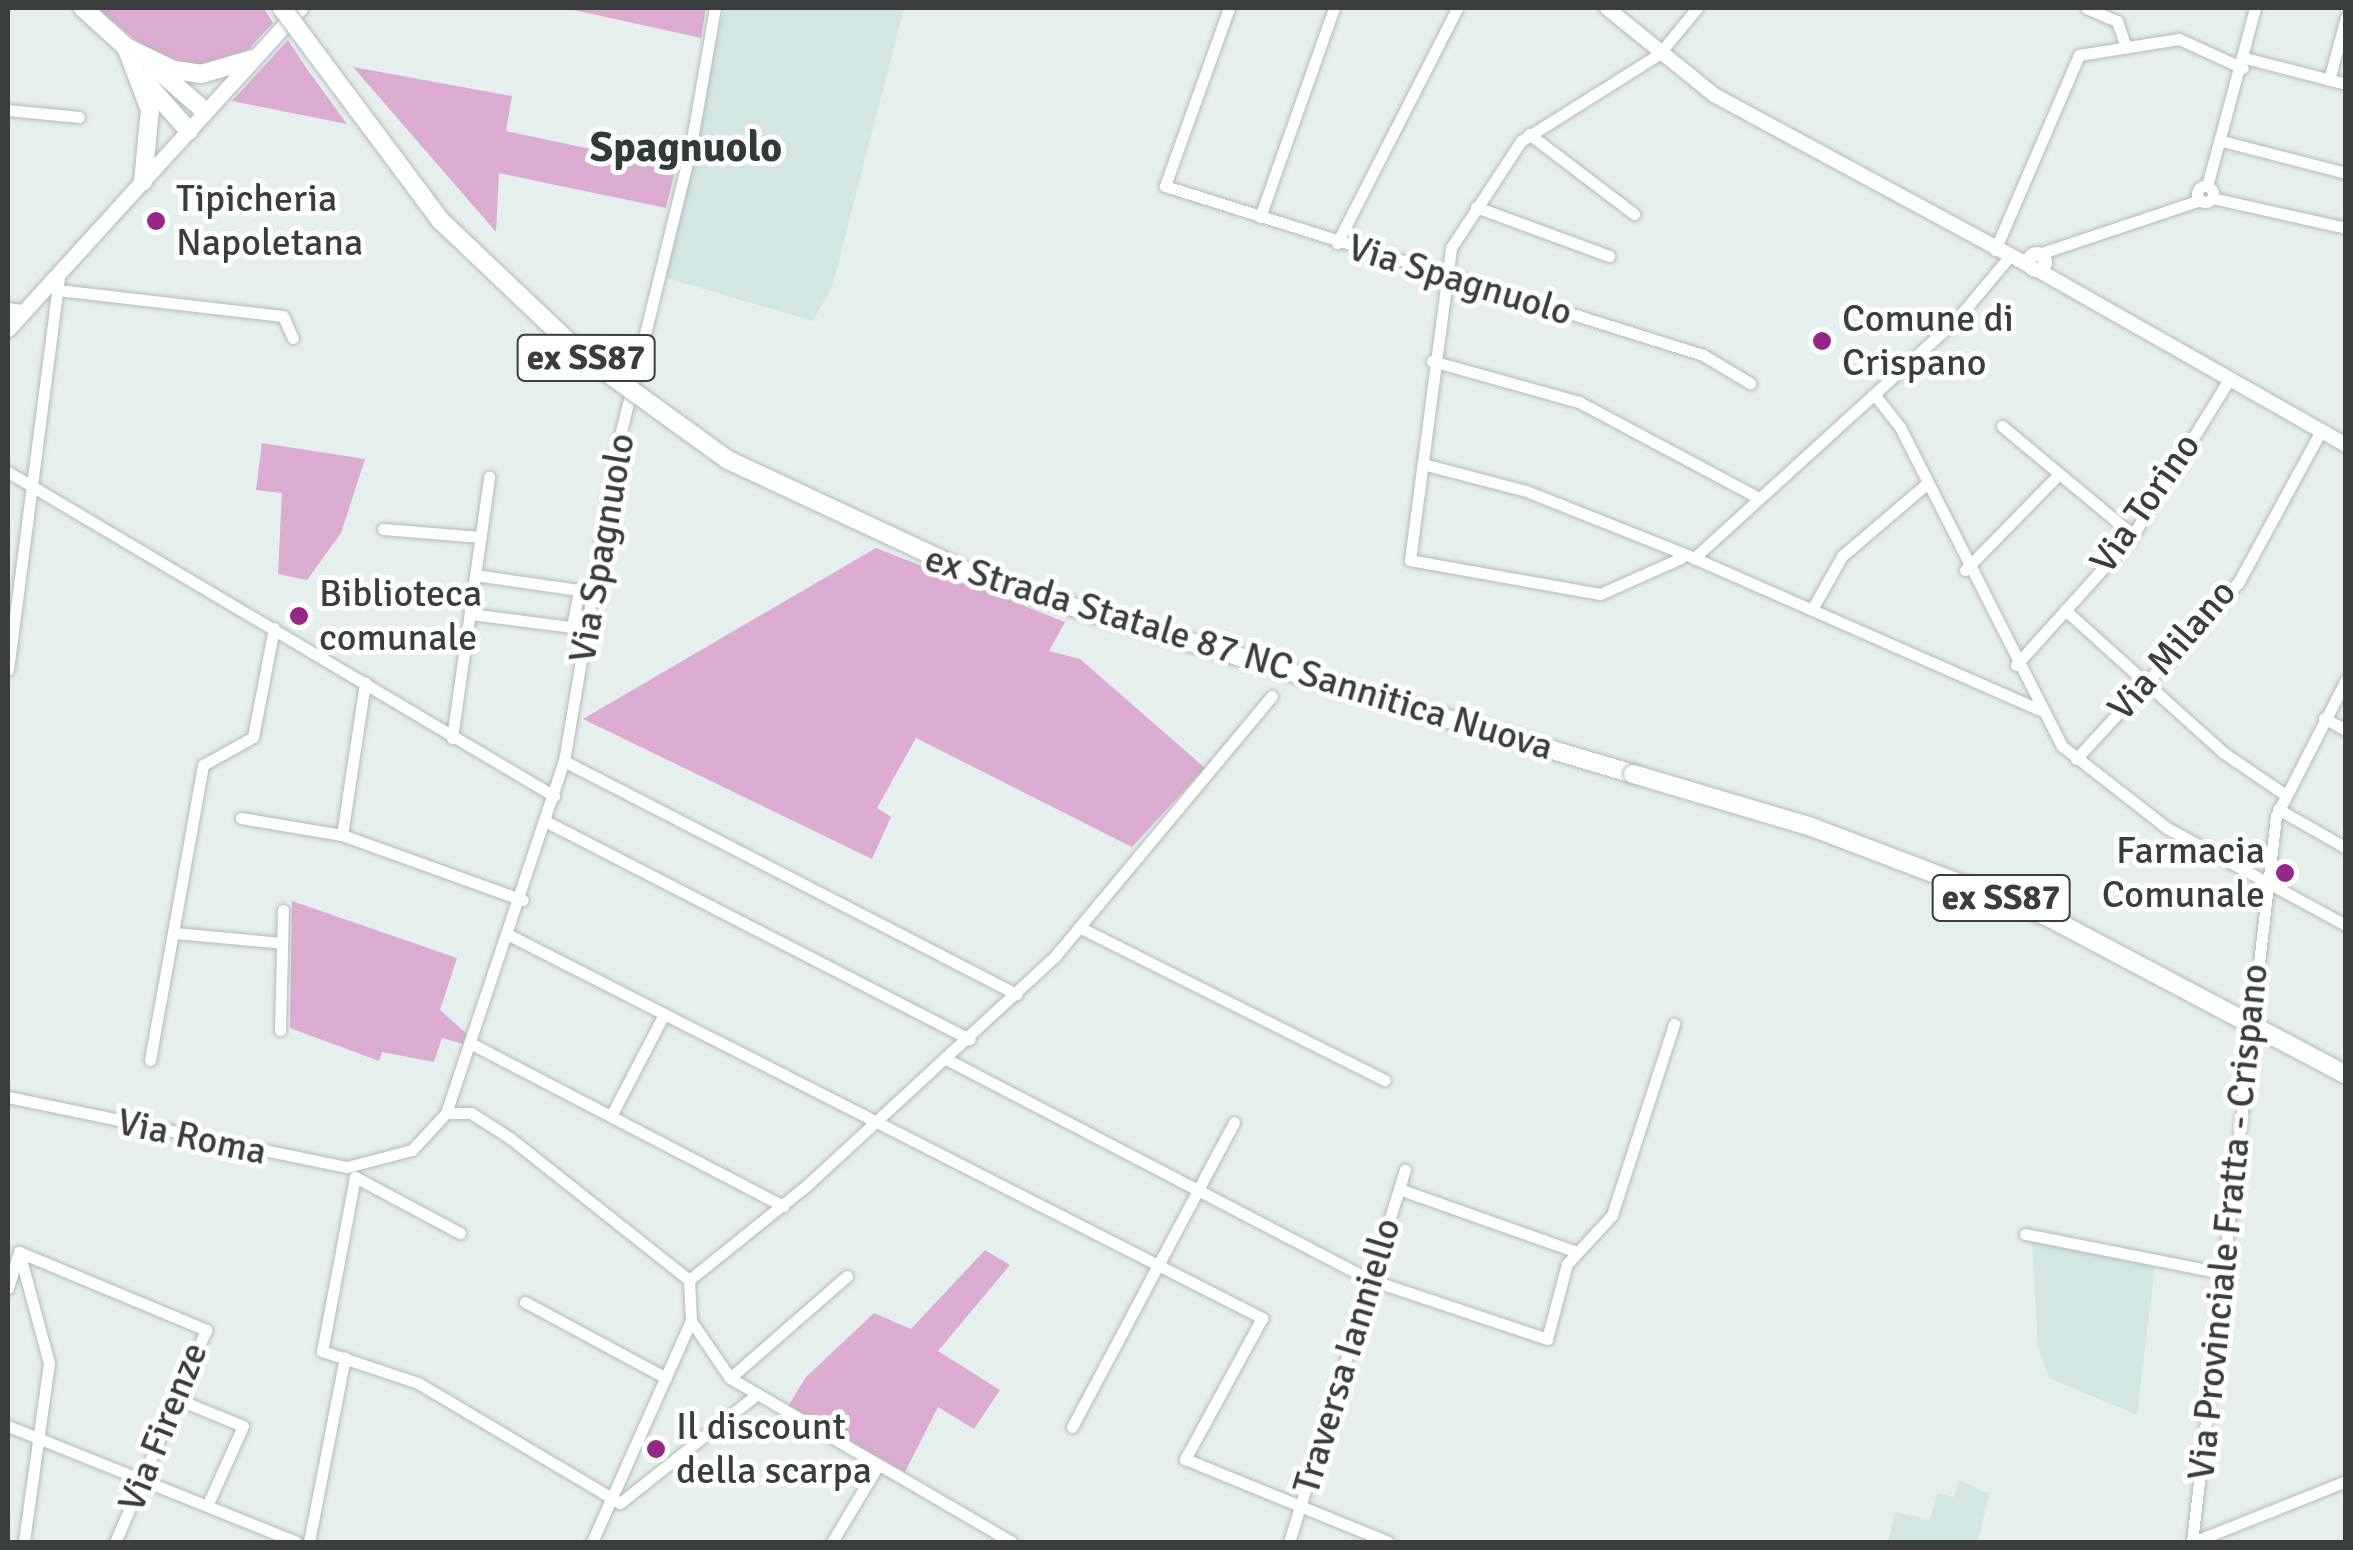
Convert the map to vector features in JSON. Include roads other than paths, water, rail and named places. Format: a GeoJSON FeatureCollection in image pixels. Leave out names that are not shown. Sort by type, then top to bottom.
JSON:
{"type":"FeatureCollection","features":[{"type":"Feature","properties":{"kind":"highway"},"geometry":{"type":"LineString","coordinates":[[83,8],[205,111]]}},
{"type":"Feature","properties":{"kind":"highway","name":"ex Strada Statale 87 NC Sannitica Nuova"},"geometry":{"type":"LineString","coordinates":[[282,8],[441,221],[580,353],[728,460],[992,583],[1808,826],[2048,918],[2346,1075]]}},
{"type":"Feature","properties":{"kind":"highway"},"geometry":{"type":"LineString","coordinates":[[126,47],[143,79],[189,131]]}},
{"type":"Feature","properties":{"kind":"highway"},"geometry":{"type":"LineString","coordinates":[[147,59],[201,74],[252,59]]}},
{"type":"Feature","properties":{"kind":"highway"},"geometry":{"type":"LineString","coordinates":[[143,79],[152,123],[143,182]]}},
{"type":"Feature","properties":{"kind":"main road"},"geometry":{"type":"LineString","coordinates":[[8,329],[15,311],[60,272],[300,8]]}},
{"type":"Feature","properties":{"kind":"street","name":"Via Spagnuolo"},"geometry":{"type":"LineString","coordinates":[[446,1113],[523,900],[564,761],[616,452],[690,151],[715,8]]}},
{"type":"Feature","properties":{"kind":"street","name":"Via Spagnuolo"},"geometry":{"type":"LineString","coordinates":[[1229,8],[1165,186],[1440,276],[1703,355],[1750,382]]}},
{"type":"Feature","properties":{"kind":"street"},"geometry":{"type":"LineString","coordinates":[[1260,217],[1334,8]]}},
{"type":"Feature","properties":{"kind":"street"},"geometry":{"type":"LineString","coordinates":[[1337,243],[1456,8]]}},
{"type":"Feature","properties":{"kind":"street"},"geometry":{"type":"LineString","coordinates":[[1697,8],[1659,54],[1529,134],[1476,208],[1440,276],[1410,560],[1600,594],[1688,558],[1874,394],[2002,254],[2074,59],[2180,39],[2244,63],[2346,84]]}},
{"type":"Feature","properties":{"kind":"street"},"geometry":{"type":"LineString","coordinates":[[2086,8],[2117,21],[2126,47]]}},
{"type":"Feature","properties":{"kind":"street"},"geometry":{"type":"LineString","coordinates":[[2206,194],[2244,63],[2255,8]]}},
{"type":"Feature","properties":{"kind":"street"},"geometry":{"type":"LineString","coordinates":[[1615,9],[1659,54],[1749,116],[2002,254],[2035,263],[2228,381],[2346,444]]}},
{"type":"Feature","properties":{"kind":"street"},"geometry":{"type":"LineString","coordinates":[[2329,80],[2346,16]]}},
{"type":"Feature","properties":{"kind":"street"},"geometry":{"type":"LineString","coordinates":[[8,110],[80,117]]}},
{"type":"Feature","properties":{"kind":"street"},"geometry":{"type":"LineString","coordinates":[[1529,134],[1634,214]]}},
{"type":"Feature","properties":{"kind":"street"},"geometry":{"type":"LineString","coordinates":[[2222,141],[2346,173]]}},
{"type":"Feature","properties":{"kind":"street"},"geometry":{"type":"LineString","coordinates":[[2035,263],[2206,194],[2346,228]]}},
{"type":"Feature","properties":{"kind":"street"},"geometry":{"type":"LineString","coordinates":[[1476,208],[1609,256]]}},
{"type":"Feature","properties":{"kind":"street"},"geometry":{"type":"LineString","coordinates":[[8,670],[14,569],[32,486],[60,272]]}},
{"type":"Feature","properties":{"kind":"street"},"geometry":{"type":"LineString","coordinates":[[58,290],[283,316],[293,338]]}},
{"type":"Feature","properties":{"kind":"street"},"geometry":{"type":"LineString","coordinates":[[1432,361],[1579,402],[1759,498]]}},
{"type":"Feature","properties":{"kind":"street","name":"Via Torino"},"geometry":{"type":"LineString","coordinates":[[2016,665],[2133,535],[2228,381]]}},
{"type":"Feature","properties":{"kind":"street"},"geometry":{"type":"LineString","coordinates":[[1874,394],[2040,710],[2076,759],[2167,828],[2346,925]]}},
{"type":"Feature","properties":{"kind":"street"},"geometry":{"type":"LineString","coordinates":[[2002,426],[2133,535]]}},
{"type":"Feature","properties":{"kind":"street","name":"Via Milano"},"geometry":{"type":"LineString","coordinates":[[2076,759],[2238,583],[2321,432]]}},
{"type":"Feature","properties":{"kind":"street"},"geometry":{"type":"LineString","coordinates":[[1423,464],[1526,492],[1688,558],[1815,604],[2040,710]]}},
{"type":"Feature","properties":{"kind":"street"},"geometry":{"type":"LineString","coordinates":[[8,472],[554,796]]}},
{"type":"Feature","properties":{"kind":"street"},"geometry":{"type":"LineString","coordinates":[[1965,570],[2059,474]]}},
{"type":"Feature","properties":{"kind":"street"},"geometry":{"type":"LineString","coordinates":[[452,738],[489,477]]}},
{"type":"Feature","properties":{"kind":"street"},"geometry":{"type":"LineString","coordinates":[[1815,604],[1842,556],[1925,485]]}},
{"type":"Feature","properties":{"kind":"street"},"geometry":{"type":"LineString","coordinates":[[383,530],[481,537]]}},
{"type":"Feature","properties":{"kind":"street"},"geometry":{"type":"LineString","coordinates":[[470,614],[572,627],[579,590],[475,575]]}},
{"type":"Feature","properties":{"kind":"street"},"geometry":{"type":"LineString","coordinates":[[2066,610],[2144,685],[2284,794]]}},
{"type":"Feature","properties":{"kind":"street"},"geometry":{"type":"LineString","coordinates":[[150,1060],[203,765],[254,737],[274,628]]}},
{"type":"Feature","properties":{"kind":"street","name":"Via Provinciale Fratta - Crispano"},"geometry":{"type":"LineString","coordinates":[[2192,1542],[2278,809],[2346,680]]}},
{"type":"Feature","properties":{"kind":"street"},"geometry":{"type":"LineString","coordinates":[[342,835],[365,683]]}},
{"type":"Feature","properties":{"kind":"street"},"geometry":{"type":"LineString","coordinates":[[689,1280],[783,1206],[948,1060],[1016,994],[1079,926],[1272,696]]}},
{"type":"Feature","properties":{"kind":"street"},"geometry":{"type":"LineString","coordinates":[[2324,718],[2346,730]]}},
{"type":"Feature","properties":{"kind":"street"},"geometry":{"type":"LineString","coordinates":[[564,761],[1016,994]]}},
{"type":"Feature","properties":{"kind":"street"},"geometry":{"type":"LineString","coordinates":[[2278,809],[2346,848]]}},
{"type":"Feature","properties":{"kind":"street"},"geometry":{"type":"LineString","coordinates":[[240,818],[342,835],[523,900]]}},
{"type":"Feature","properties":{"kind":"street"},"geometry":{"type":"LineString","coordinates":[[547,822],[970,1039]]}},
{"type":"Feature","properties":{"kind":"street"},"geometry":{"type":"LineString","coordinates":[[280,1030],[282,910]]}},
{"type":"Feature","properties":{"kind":"street"},"geometry":{"type":"LineString","coordinates":[[1079,926],[1386,1080]]}},
{"type":"Feature","properties":{"kind":"street"},"geometry":{"type":"LineString","coordinates":[[175,933],[282,943]]}},
{"type":"Feature","properties":{"kind":"street"},"geometry":{"type":"LineString","coordinates":[[510,936],[1158,1269],[1262,1318],[1186,1459],[1388,1542]]}},
{"type":"Feature","properties":{"kind":"street"},"geometry":{"type":"LineString","coordinates":[[612,1114],[664,1016]]}},
{"type":"Feature","properties":{"kind":"street"},"geometry":{"type":"LineString","coordinates":[[948,1060],[1372,1280],[1547,1339],[1577,1252],[1612,1214],[1674,1024]]}},
{"type":"Feature","properties":{"kind":"street"},"geometry":{"type":"LineString","coordinates":[[472,1044],[783,1206]]}},
{"type":"Feature","properties":{"kind":"street","name":"Via Roma"},"geometry":{"type":"LineString","coordinates":[[8,1096],[355,1172],[412,1150],[446,1113]]}},
{"type":"Feature","properties":{"kind":"street"},"geometry":{"type":"LineString","coordinates":[[446,1113],[471,1113],[510,1138],[689,1280],[691,1321],[592,1542]]}},
{"type":"Feature","properties":{"kind":"street"},"geometry":{"type":"LineString","coordinates":[[1072,1426],[1234,1122]]}},
{"type":"Feature","properties":{"kind":"street","name":"Traversa Ianniello"},"geometry":{"type":"LineString","coordinates":[[1288,1542],[1405,1170]]}},
{"type":"Feature","properties":{"kind":"street"},"geometry":{"type":"LineString","coordinates":[[460,1233],[355,1172],[322,1351],[418,1383],[610,1501],[620,1503],[646,1476],[756,1395]]}},
{"type":"Feature","properties":{"kind":"street"},"geometry":{"type":"LineString","coordinates":[[1399,1190],[1577,1252]]}},
{"type":"Feature","properties":{"kind":"street"},"geometry":{"type":"LineString","coordinates":[[2025,1234],[2222,1273]]}},
{"type":"Feature","properties":{"kind":"street"},"geometry":{"type":"LineString","coordinates":[[8,1288],[19,1252]]}},
{"type":"Feature","properties":{"kind":"street"},"geometry":{"type":"LineString","coordinates":[[19,1252],[48,1362],[24,1542]]}},
{"type":"Feature","properties":{"kind":"street","name":"Via Firenze"},"geometry":{"type":"LineString","coordinates":[[19,1252],[206,1330],[115,1542]]}},
{"type":"Feature","properties":{"kind":"street"},"geometry":{"type":"LineString","coordinates":[[730,1378],[847,1276]]}},
{"type":"Feature","properties":{"kind":"street"},"geometry":{"type":"LineString","coordinates":[[525,1302],[666,1378]]}},
{"type":"Feature","properties":{"kind":"street"},"geometry":{"type":"LineString","coordinates":[[691,1321],[730,1378],[1011,1542]]}},
{"type":"Feature","properties":{"kind":"street"},"geometry":{"type":"LineString","coordinates":[[309,1542],[345,1357]]}},
{"type":"Feature","properties":{"kind":"street"},"geometry":{"type":"LineString","coordinates":[[177,1399],[243,1426],[208,1504]]}},
{"type":"Feature","properties":{"kind":"street"},"geometry":{"type":"LineString","coordinates":[[8,1426],[296,1542]]}},
{"type":"Feature","properties":{"kind":"street"},"geometry":{"type":"LineString","coordinates":[[626,1466],[646,1476]]}},
{"type":"Feature","properties":{"kind":"street"},"geometry":{"type":"LineString","coordinates":[[832,1542],[877,1466]]}},
{"type":"Feature","properties":{"kind":"street"},"geometry":{"type":"LineString","coordinates":[[2192,1542],[2346,1482]]}},
{"type":"Feature","properties":{"kind":"place","name":"Tipicheria Napoletana"},"geometry":{"type":"Point","coordinates":[156,221]}},
{"type":"Feature","properties":{"kind":"place","name":"Comune di Crispano"},"geometry":{"type":"Point","coordinates":[1822,341]}},
{"type":"Feature","properties":{"kind":"place","name":"Biblioteca comunale"},"geometry":{"type":"Point","coordinates":[299,616]}},
{"type":"Feature","properties":{"kind":"place","name":"Farmacia Comunale"},"geometry":{"type":"Point","coordinates":[2285,873]}},
{"type":"Feature","properties":{"kind":"place","name":"Il discount della scarpa"},"geometry":{"type":"Point","coordinates":[656,1449]}},
{"type":"Feature","properties":{"kind":"district","name":"Spagnuolo"},"geometry":{"type":"Point","coordinates":[686,148]}}]}
